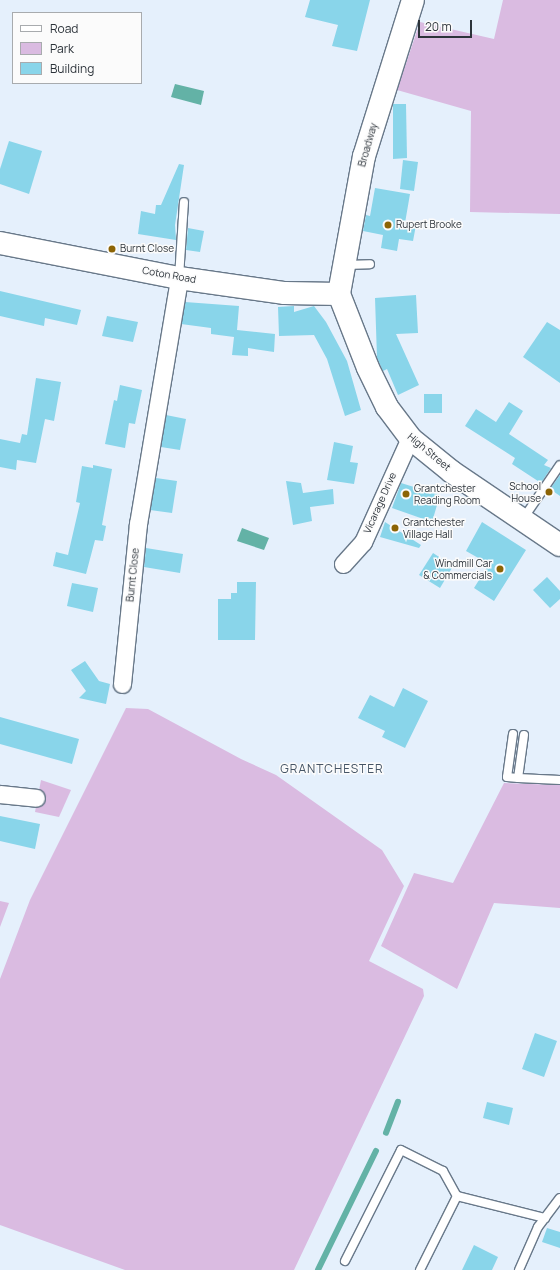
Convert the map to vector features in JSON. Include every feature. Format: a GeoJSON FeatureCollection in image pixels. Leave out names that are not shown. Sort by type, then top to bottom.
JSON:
{"type":"FeatureCollection","features":[{"type":"Feature","properties":{"kind":"street","name":"Broadway"},"geometry":{"type":"LineString","coordinates":[[339,294],[343,265],[364,156],[413,0]]}},
{"type":"Feature","properties":{"kind":"street","name":"Coton Road"},"geometry":{"type":"LineString","coordinates":[[0,243],[178,278],[285,293],[339,294]]}},
{"type":"Feature","properties":{"kind":"street","name":"Burnt Close"},"geometry":{"type":"LineString","coordinates":[[122,684],[138,524],[178,278]]}},
{"type":"Feature","properties":{"kind":"street","name":"High Street"},"geometry":{"type":"LineString","coordinates":[[339,294],[352,332],[380,394],[410,438],[452,472],[522,521],[560,545]]}},
{"type":"Feature","properties":{"kind":"street","name":"Vicarage Drive"},"geometry":{"type":"LineString","coordinates":[[343,564],[362,542],[410,438]]}},
{"type":"Feature","properties":{"kind":"street"},"geometry":{"type":"LineString","coordinates":[[0,794],[36,798]]}},
{"type":"Feature","properties":{"kind":"lane"},"geometry":{"type":"LineString","coordinates":[[178,278],[184,202]]}},
{"type":"Feature","properties":{"kind":"lane"},"geometry":{"type":"LineString","coordinates":[[343,265],[370,264]]}},
{"type":"Feature","properties":{"kind":"lane"},"geometry":{"type":"LineString","coordinates":[[522,521],[560,465]]}},
{"type":"Feature","properties":{"kind":"lane"},"geometry":{"type":"LineString","coordinates":[[513,734],[507,777],[560,780]]}},
{"type":"Feature","properties":{"kind":"lane"},"geometry":{"type":"LineString","coordinates":[[518,778],[524,736]]}},
{"type":"Feature","properties":{"kind":"lane"},"geometry":{"type":"LineString","coordinates":[[345,1261],[401,1150],[443,1171],[457,1196],[545,1218]]}},
{"type":"Feature","properties":{"kind":"lane"},"geometry":{"type":"LineString","coordinates":[[420,1270],[457,1196]]}},
{"type":"Feature","properties":{"kind":"lane"},"geometry":{"type":"LineString","coordinates":[[519,1270],[545,1218],[560,1198]]}},
{"type":"Feature","properties":{"kind":"green space"},"geometry":{"type":"Polygon","coordinates":[[[503,0],[560,0],[560,214],[470,212],[471,111],[397,90],[420,22],[494,39],[503,0]]]}},
{"type":"Feature","properties":{"kind":"green space"},"geometry":{"type":"Polygon","coordinates":[[[126,708],[148,709],[241,759],[276,775],[382,850],[404,886],[369,961],[423,989],[424,996],[294,1270],[125,1270],[0,1225],[0,979],[30,900],[126,708]]]}},
{"type":"Feature","properties":{"kind":"green space"},"geometry":{"type":"Polygon","coordinates":[[[41,780],[71,790],[59,817],[35,812],[41,780]]]}},
{"type":"Feature","properties":{"kind":"green space"},"geometry":{"type":"Polygon","coordinates":[[[504,783],[560,785],[560,908],[494,903],[457,989],[381,946],[414,873],[453,883],[504,783]]]}},
{"type":"Feature","properties":{"kind":"green space"},"geometry":{"type":"Polygon","coordinates":[[[0,901],[9,903],[0,927],[0,901]]]}},
{"type":"Feature","properties":{"kind":"shaded area"},"geometry":{"type":"Polygon","coordinates":[[[175,84],[204,91],[201,105],[171,97],[175,84]]]}},
{"type":"Feature","properties":{"kind":"shaded area"},"geometry":{"type":"Polygon","coordinates":[[[242,528],[269,538],[264,550],[237,541],[242,528]]]}},
{"type":"Feature","properties":{"kind":"building"},"geometry":{"type":"Polygon","coordinates":[[[310,0],[370,0],[357,51],[332,46],[338,25],[305,17],[310,0]]]}},
{"type":"Feature","properties":{"kind":"building"},"geometry":{"type":"Polygon","coordinates":[[[393,104],[406,104],[407,158],[393,159],[393,104]]]}},
{"type":"Feature","properties":{"kind":"building"},"geometry":{"type":"Polygon","coordinates":[[[9,141],[42,151],[29,194],[0,184],[0,169],[9,141]]]}},
{"type":"Feature","properties":{"kind":"building"},"geometry":{"type":"Polygon","coordinates":[[[403,160],[418,162],[414,191],[400,189],[403,160]]]}},
{"type":"Feature","properties":{"kind":"building"},"geometry":{"type":"Polygon","coordinates":[[[179,164],[184,165],[175,225],[176,240],[138,234],[141,211],[155,214],[156,205],[161,205],[179,164]]]}},
{"type":"Feature","properties":{"kind":"building"},"geometry":{"type":"Polygon","coordinates":[[[375,188],[410,194],[405,223],[416,225],[413,241],[399,239],[397,251],[381,248],[383,235],[363,231],[366,215],[370,216],[375,188]]]}},
{"type":"Feature","properties":{"kind":"building"},"geometry":{"type":"Polygon","coordinates":[[[188,228],[204,231],[200,252],[186,250],[188,228]]]}},
{"type":"Feature","properties":{"kind":"building"},"geometry":{"type":"Polygon","coordinates":[[[0,291],[81,310],[77,325],[45,318],[44,326],[0,316],[0,291]]]}},
{"type":"Feature","properties":{"kind":"building"},"geometry":{"type":"Polygon","coordinates":[[[416,295],[418,333],[396,334],[419,385],[398,395],[387,369],[383,371],[377,358],[375,298],[416,295]]]}},
{"type":"Feature","properties":{"kind":"building"},"geometry":{"type":"Polygon","coordinates":[[[185,302],[239,306],[237,330],[275,334],[274,352],[248,348],[248,356],[232,355],[234,337],[211,334],[211,328],[181,324],[185,302]]]}},
{"type":"Feature","properties":{"kind":"building"},"geometry":{"type":"Polygon","coordinates":[[[294,306],[294,312],[314,306],[326,322],[347,361],[361,410],[345,416],[327,359],[314,335],[279,336],[278,307],[294,306]]]}},
{"type":"Feature","properties":{"kind":"building"},"geometry":{"type":"Polygon","coordinates":[[[107,316],[138,322],[133,342],[102,336],[107,316]]]}},
{"type":"Feature","properties":{"kind":"building"},"geometry":{"type":"Polygon","coordinates":[[[547,322],[560,330],[560,383],[523,357],[547,322]]]}},
{"type":"Feature","properties":{"kind":"building"},"geometry":{"type":"Polygon","coordinates":[[[36,378],[61,382],[54,421],[45,419],[36,463],[17,460],[16,470],[0,467],[0,439],[20,443],[22,434],[27,435],[36,378]]]}},
{"type":"Feature","properties":{"kind":"building"},"geometry":{"type":"Polygon","coordinates":[[[120,385],[142,390],[135,424],[129,423],[125,448],[105,444],[114,400],[117,401],[120,385]]]}},
{"type":"Feature","properties":{"kind":"building"},"geometry":{"type":"Polygon","coordinates":[[[424,394],[442,394],[442,413],[424,413],[424,394]]]}},
{"type":"Feature","properties":{"kind":"building"},"geometry":{"type":"Polygon","coordinates":[[[509,402],[523,411],[509,434],[548,460],[544,465],[551,468],[541,483],[512,464],[515,458],[465,426],[476,409],[496,422],[509,402]]]}},
{"type":"Feature","properties":{"kind":"building"},"geometry":{"type":"Polygon","coordinates":[[[166,415],[186,419],[180,450],[161,447],[166,415]]]}},
{"type":"Feature","properties":{"kind":"building"},"geometry":{"type":"Polygon","coordinates":[[[334,442],[353,446],[350,462],[358,463],[354,484],[327,480],[334,442]]]}},
{"type":"Feature","properties":{"kind":"building"},"geometry":{"type":"Polygon","coordinates":[[[93,465],[112,469],[102,525],[106,526],[103,541],[95,540],[86,574],[53,566],[56,552],[68,555],[80,503],[76,502],[82,466],[93,468],[93,465]]]}},
{"type":"Feature","properties":{"kind":"building"},"geometry":{"type":"Polygon","coordinates":[[[560,475],[560,496],[550,489],[560,475]]]}},
{"type":"Feature","properties":{"kind":"building"},"geometry":{"type":"Polygon","coordinates":[[[156,478],[177,481],[172,513],[150,510],[156,478]]]}},
{"type":"Feature","properties":{"kind":"building"},"geometry":{"type":"Polygon","coordinates":[[[286,481],[301,483],[303,493],[333,489],[334,504],[310,507],[312,521],[293,525],[286,481]]]}},
{"type":"Feature","properties":{"kind":"building"},"geometry":{"type":"Polygon","coordinates":[[[401,483],[440,495],[432,522],[392,508],[401,483]]]}},
{"type":"Feature","properties":{"kind":"building"},"geometry":{"type":"Polygon","coordinates":[[[385,522],[421,545],[419,548],[380,537],[385,522]]]}},
{"type":"Feature","properties":{"kind":"building","name":"Windmill Car & Commercials"},"geometry":{"type":"Polygon","coordinates":[[[482,522],[526,550],[494,601],[474,588],[489,564],[466,551],[482,522]]]}},
{"type":"Feature","properties":{"kind":"building"},"geometry":{"type":"Polygon","coordinates":[[[146,548],[183,554],[180,573],[144,567],[146,548]]]}},
{"type":"Feature","properties":{"kind":"building"},"geometry":{"type":"Polygon","coordinates":[[[433,553],[453,566],[440,588],[419,575],[433,553]]]}},
{"type":"Feature","properties":{"kind":"building"},"geometry":{"type":"Polygon","coordinates":[[[547,577],[560,591],[560,599],[550,608],[533,590],[547,577]]]}},
{"type":"Feature","properties":{"kind":"building"},"geometry":{"type":"Polygon","coordinates":[[[237,582],[256,582],[255,640],[218,640],[218,599],[231,599],[231,593],[237,593],[237,582]]]}},
{"type":"Feature","properties":{"kind":"building"},"geometry":{"type":"Polygon","coordinates":[[[72,583],[98,588],[93,612],[67,606],[72,583]]]}},
{"type":"Feature","properties":{"kind":"building"},"geometry":{"type":"Polygon","coordinates":[[[85,661],[99,681],[110,684],[106,704],[79,698],[86,691],[71,670],[85,661]]]}},
{"type":"Feature","properties":{"kind":"building"},"geometry":{"type":"Polygon","coordinates":[[[403,688],[428,701],[405,748],[382,737],[385,731],[358,718],[370,695],[394,707],[403,688]]]}},
{"type":"Feature","properties":{"kind":"building"},"geometry":{"type":"Polygon","coordinates":[[[0,717],[79,739],[72,764],[0,744],[0,717]]]}},
{"type":"Feature","properties":{"kind":"building"},"geometry":{"type":"Polygon","coordinates":[[[0,816],[40,824],[35,849],[0,841],[0,816]]]}},
{"type":"Feature","properties":{"kind":"building"},"geometry":{"type":"Polygon","coordinates":[[[535,1033],[557,1041],[544,1077],[522,1069],[535,1033]]]}},
{"type":"Feature","properties":{"kind":"building"},"geometry":{"type":"Polygon","coordinates":[[[487,1102],[513,1108],[509,1125],[483,1118],[487,1102]]]}},
{"type":"Feature","properties":{"kind":"building"},"geometry":{"type":"Polygon","coordinates":[[[547,1228],[560,1232],[560,1248],[542,1242],[547,1228]]]}},
{"type":"Feature","properties":{"kind":"building"},"geometry":{"type":"Polygon","coordinates":[[[474,1245],[498,1257],[492,1270],[462,1270],[474,1245]]]}},
{"type":"Feature","properties":{"kind":"waterway"},"geometry":{"type":"LineString","coordinates":[[386,1133],[398,1102]]}},
{"type":"Feature","properties":{"kind":"waterway"},"geometry":{"type":"LineString","coordinates":[[318,1270],[376,1151]]}},
{"type":"Feature","properties":{"kind":"place","name":"Rupert Brooke"},"geometry":{"type":"Point","coordinates":[388,225]}},
{"type":"Feature","properties":{"kind":"place","name":"Burnt Close"},"geometry":{"type":"Point","coordinates":[112,249]}},
{"type":"Feature","properties":{"kind":"place","name":"School House"},"geometry":{"type":"Point","coordinates":[549,492]}},
{"type":"Feature","properties":{"kind":"place","name":"Grantchester Reading Room"},"geometry":{"type":"Point","coordinates":[406,494]}},
{"type":"Feature","properties":{"kind":"place","name":"Grantchester Village Hall"},"geometry":{"type":"Point","coordinates":[395,528]}},
{"type":"Feature","properties":{"kind":"place","name":"Windmill Car & Commercials"},"geometry":{"type":"Point","coordinates":[500,569]}},
{"type":"Feature","properties":{"kind":"district","name":"GRANTCHESTER"},"geometry":{"type":"Point","coordinates":[332,769]}}]}
